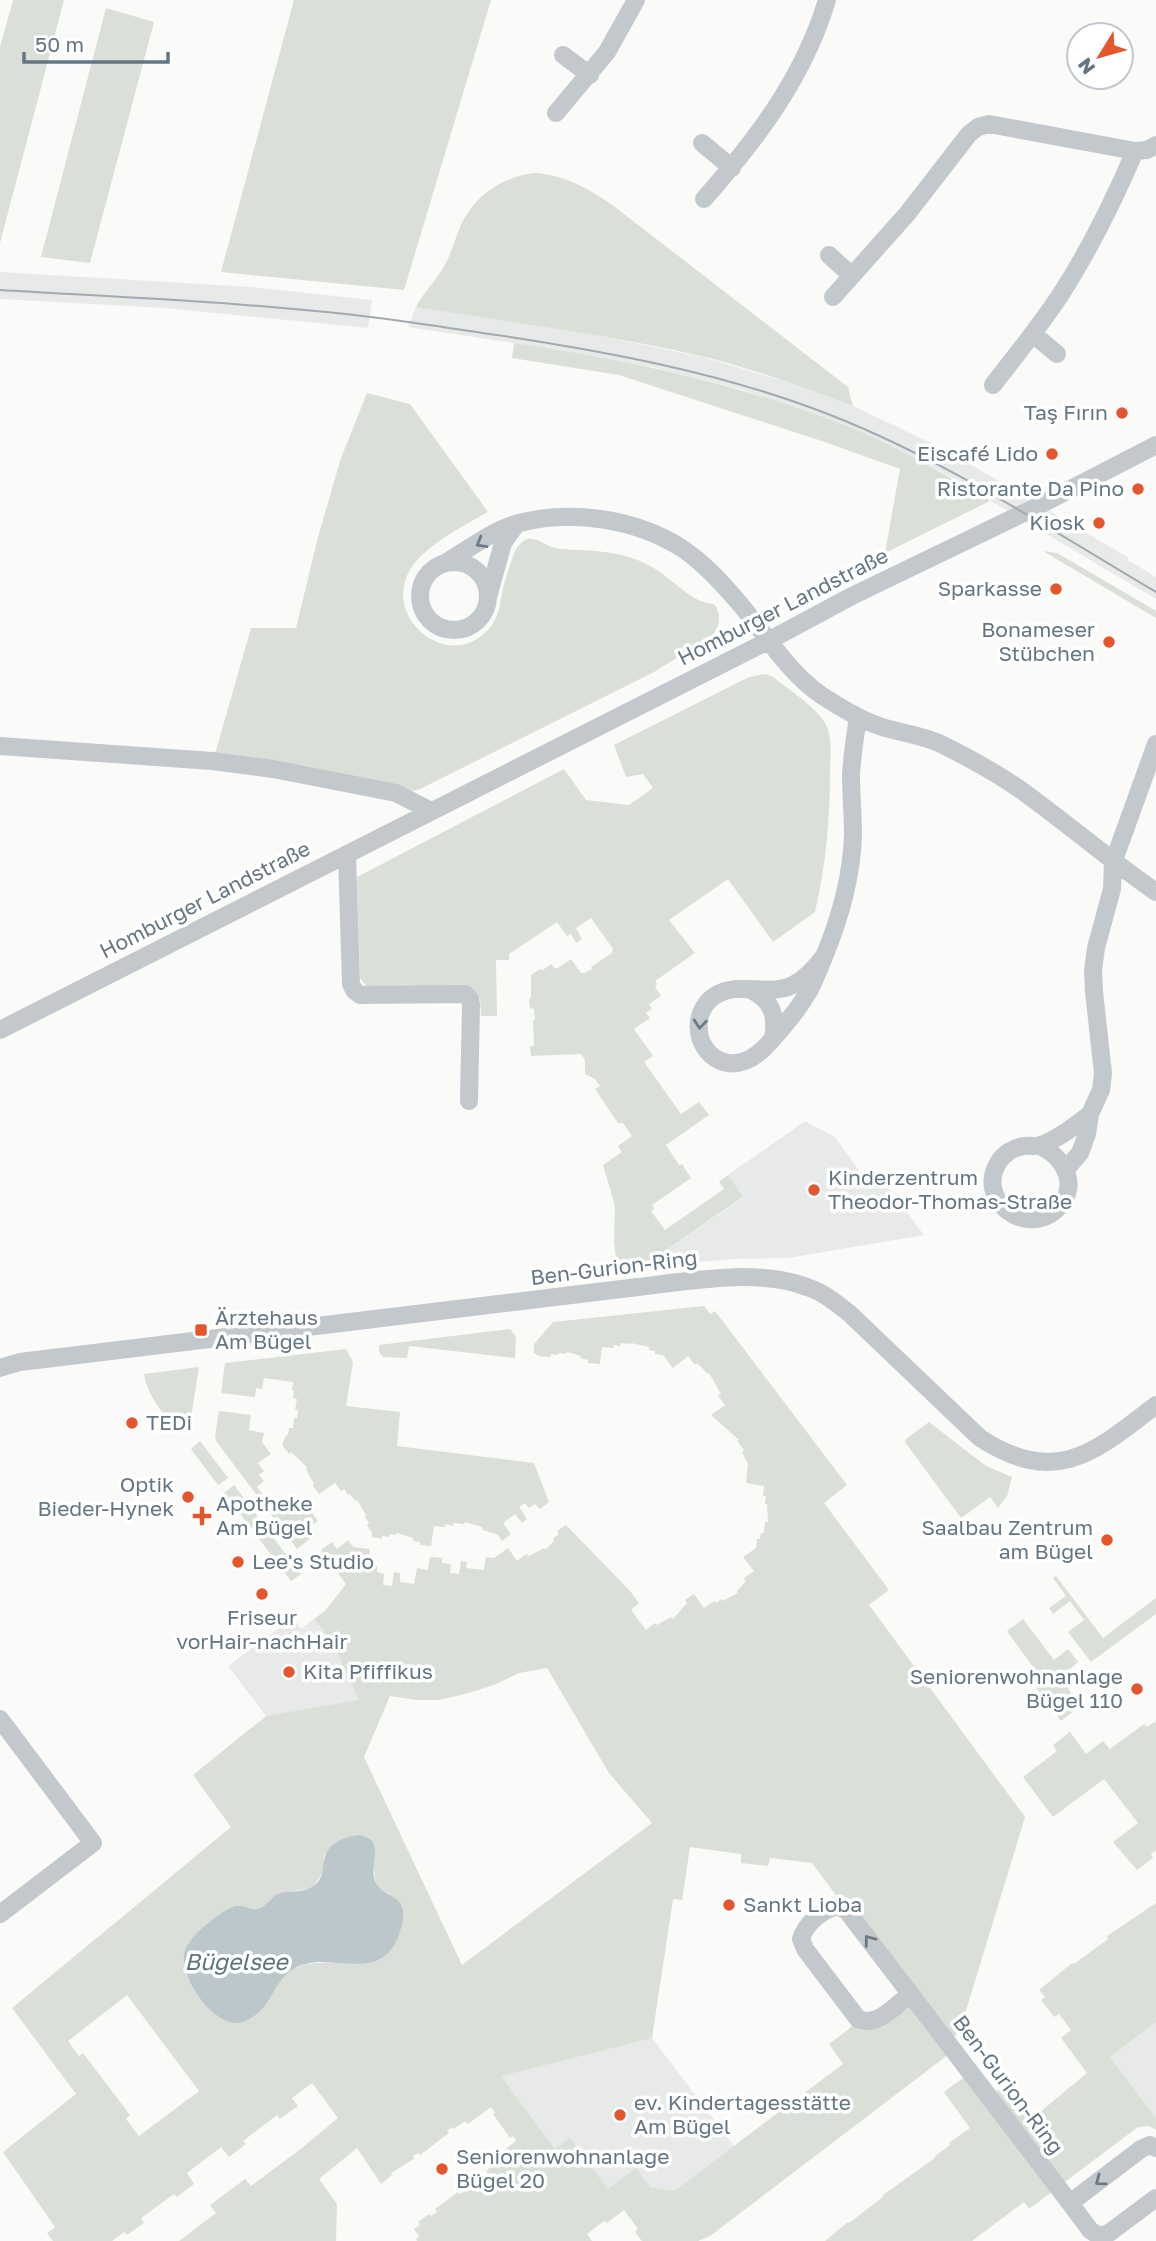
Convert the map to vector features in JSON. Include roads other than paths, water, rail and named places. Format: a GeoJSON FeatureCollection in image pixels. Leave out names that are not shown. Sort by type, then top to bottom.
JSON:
{"type":"FeatureCollection","features":[{"type":"Feature","properties":{"kind":"street"},"geometry":{"type":"LineString","coordinates":[[556,113],[607,52],[636,0]]}},
{"type":"Feature","properties":{"kind":"street"},"geometry":{"type":"LineString","coordinates":[[704,199],[754,141],[793,82],[810,48],[827,0]]}},
{"type":"Feature","properties":{"kind":"street"},"geometry":{"type":"LineString","coordinates":[[564,55],[590,75]]}},
{"type":"Feature","properties":{"kind":"street"},"geometry":{"type":"LineString","coordinates":[[833,297],[907,214],[969,134],[978,127],[989,124],[1135,151],[1147,150],[1156,145]]}},
{"type":"Feature","properties":{"kind":"street"},"geometry":{"type":"LineString","coordinates":[[702,143],[732,167]]}},
{"type":"Feature","properties":{"kind":"street"},"geometry":{"type":"LineString","coordinates":[[993,385],[1061,294],[1100,227],[1135,151]]}},
{"type":"Feature","properties":{"kind":"street"},"geometry":{"type":"LineString","coordinates":[[829,255],[852,276]]}},
{"type":"Feature","properties":{"kind":"street"},"geometry":{"type":"LineString","coordinates":[[1033,334],[1057,354]]}},
{"type":"Feature","properties":{"kind":"street","name":"Homburger Landstraße"},"geometry":{"type":"LineString","coordinates":[[0,1030],[852,596],[1034,508],[1156,445]]}},
{"type":"Feature","properties":{"kind":"street"},"geometry":{"type":"LineString","coordinates":[[517,523],[503,543],[486,609],[479,620],[468,628],[456,631],[433,623],[424,614],[420,602],[420,589],[425,578],[433,569],[517,523],[537,519],[587,518],[613,522],[660,537],[682,549],[721,582],[802,680],[820,694],[858,717],[882,727],[940,743],[1023,791],[1113,863],[1156,892]]}},
{"type":"Feature","properties":{"kind":"street"},"geometry":{"type":"LineString","coordinates":[[445,563],[457,562],[470,566],[480,574],[486,584],[488,597]]}},
{"type":"Feature","properties":{"kind":"street"},"geometry":{"type":"LineString","coordinates":[[824,956],[815,968],[793,985],[780,989],[727,990],[714,996],[704,1006],[698,1019],[698,1033],[702,1044],[716,1059],[727,1063],[741,1063],[754,1058],[809,991],[824,956],[839,921],[848,879],[853,835],[852,761],[858,717]]}},
{"type":"Feature","properties":{"kind":"street"},"geometry":{"type":"LineString","coordinates":[[1066,1169],[1080,1153],[1090,1114],[1101,1090],[1103,1073],[1093,970],[1096,948],[1112,889],[1113,863],[1156,744]]}},
{"type":"Feature","properties":{"kind":"street"},"geometry":{"type":"LineString","coordinates":[[0,746],[212,761],[273,769],[396,793],[431,811]]}},
{"type":"Feature","properties":{"kind":"street"},"geometry":{"type":"LineString","coordinates":[[347,854],[351,984],[360,995],[465,994],[471,1005],[469,1101]]}},
{"type":"Feature","properties":{"kind":"street"},"geometry":{"type":"LineString","coordinates":[[748,989],[760,994],[774,1012],[776,1024],[773,1038]]}},
{"type":"Feature","properties":{"kind":"street"},"geometry":{"type":"LineString","coordinates":[[1040,1146],[1090,1114]]}},
{"type":"Feature","properties":{"kind":"street"},"geometry":{"type":"LineString","coordinates":[[1022,1146],[1040,1146],[1052,1151],[1066,1169],[1066,1194],[1061,1205],[1050,1215],[1036,1220],[1021,1219],[1000,1205],[993,1185],[993,1176],[999,1162],[1009,1152],[1022,1146]]}},
{"type":"Feature","properties":{"kind":"street","name":"Ben-Gurion-Ring"},"geometry":{"type":"LineString","coordinates":[[0,1368],[20,1362],[638,1287],[689,1281],[761,1278],[807,1286],[828,1297],[849,1313],[980,1438],[1002,1452],[1026,1460],[1052,1462],[1074,1459],[1095,1450],[1156,1405]]}},
{"type":"Feature","properties":{"kind":"street"},"geometry":{"type":"LineString","coordinates":[[0,1719],[93,1843],[0,1914]]}},
{"type":"Feature","properties":{"kind":"street","name":"Ben-Gurion-Ring"},"geometry":{"type":"LineString","coordinates":[[910,1994],[876,2020],[866,2022],[858,2019],[805,1950],[801,1939],[805,1928],[827,1909],[837,1906],[846,1911],[910,1994],[1070,2203],[1090,2230],[1099,2236],[1109,2233],[1156,2198]]}},
{"type":"Feature","properties":{"kind":"street"},"geometry":{"type":"LineString","coordinates":[[1070,2203],[1141,2149],[1150,2145],[1156,2148]]}},
{"type":"Feature","properties":{"kind":"water","name":"Bügelsee"},"geometry":{"type":"Polygon","coordinates":[[[358,1835],[366,1837],[374,1845],[376,1883],[384,1892],[398,1900],[403,1911],[398,1937],[389,1952],[378,1960],[366,1963],[308,1963],[288,1973],[252,2018],[240,2023],[219,2017],[201,1999],[188,1976],[184,1955],[189,1943],[196,1934],[228,1909],[242,1906],[257,1909],[278,1894],[310,1888],[318,1882],[324,1860],[332,1846],[358,1835]]]}},
{"type":"Feature","properties":{"kind":"tram line"},"geometry":{"type":"LineString","coordinates":[[0,290],[201,302],[351,315],[549,343],[701,374],[812,408],[902,446],[988,492],[1156,592]]}},
{"type":"Feature","properties":{"kind":"place","name":"Taş Fırın"},"geometry":{"type":"Point","coordinates":[1122,413]}},
{"type":"Feature","properties":{"kind":"place","name":"Eiscafé Lido"},"geometry":{"type":"Point","coordinates":[1052,454]}},
{"type":"Feature","properties":{"kind":"place","name":"Ristorante Da Pino"},"geometry":{"type":"Point","coordinates":[1138,489]}},
{"type":"Feature","properties":{"kind":"place","name":"Kiosk"},"geometry":{"type":"Point","coordinates":[1099,523]}},
{"type":"Feature","properties":{"kind":"place","name":"Sparkasse"},"geometry":{"type":"Point","coordinates":[1056,589]}},
{"type":"Feature","properties":{"kind":"place","name":"Bonameser Stübchen"},"geometry":{"type":"Point","coordinates":[1109,642]}},
{"type":"Feature","properties":{"kind":"place","name":"Kinderzentrum Theodor-Thomas-Straße"},"geometry":{"type":"Point","coordinates":[814,1190]}},
{"type":"Feature","properties":{"kind":"place","name":"Ärztehaus Am Bügel"},"geometry":{"type":"Point","coordinates":[201,1330]}},
{"type":"Feature","properties":{"kind":"place","name":"TEDi"},"geometry":{"type":"Point","coordinates":[132,1423]}},
{"type":"Feature","properties":{"kind":"place","name":"Optik Bieder-Hynek"},"geometry":{"type":"Point","coordinates":[188,1497]}},
{"type":"Feature","properties":{"kind":"place","name":"Apotheke Am Bügel"},"geometry":{"type":"Point","coordinates":[202,1516]}},
{"type":"Feature","properties":{"kind":"place","name":"Saalbau Zentrum am Bügel"},"geometry":{"type":"Point","coordinates":[1107,1540]}},
{"type":"Feature","properties":{"kind":"place","name":"Lee's Studio"},"geometry":{"type":"Point","coordinates":[238,1562]}},
{"type":"Feature","properties":{"kind":"place","name":"Friseur vorHair-nachHair"},"geometry":{"type":"Point","coordinates":[262,1594]}},
{"type":"Feature","properties":{"kind":"place","name":"Kita Pfiffikus"},"geometry":{"type":"Point","coordinates":[289,1672]}},
{"type":"Feature","properties":{"kind":"place","name":"Seniorenwohnanlage Bügel 110"},"geometry":{"type":"Point","coordinates":[1137,1689]}},
{"type":"Feature","properties":{"kind":"place","name":"Sankt Lioba"},"geometry":{"type":"Point","coordinates":[729,1905]}},
{"type":"Feature","properties":{"kind":"place","name":"ev. Kindertagesstätte Am Bügel"},"geometry":{"type":"Point","coordinates":[620,2115]}},
{"type":"Feature","properties":{"kind":"place","name":"Seniorenwohnanlage Bügel 20"},"geometry":{"type":"Point","coordinates":[442,2169]}}]}
